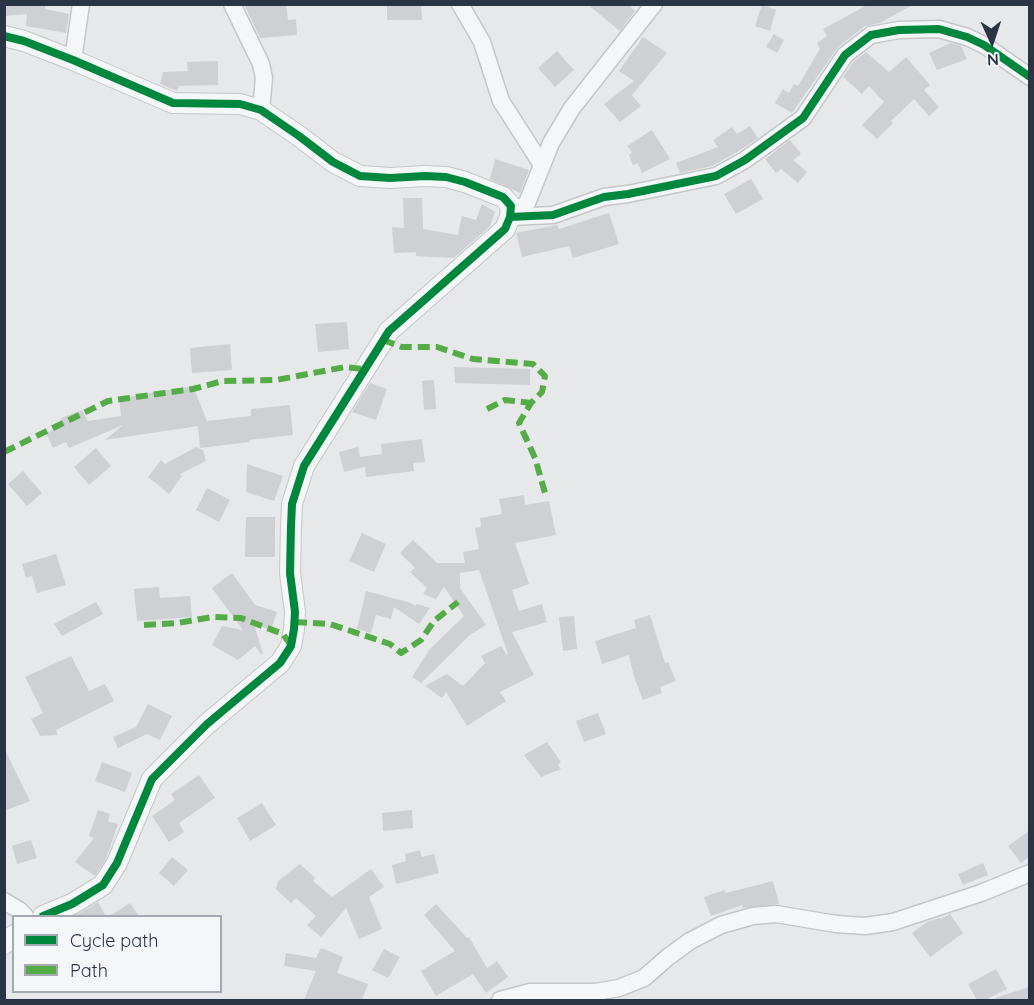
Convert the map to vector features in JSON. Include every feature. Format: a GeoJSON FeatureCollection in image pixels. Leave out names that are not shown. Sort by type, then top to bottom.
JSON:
{"type":"FeatureCollection","features":[{"type":"Feature","properties":{"kind":"street"},"geometry":{"type":"LineString","coordinates":[[73,60],[81,4]]}},
{"type":"Feature","properties":{"kind":"street"},"geometry":{"type":"LineString","coordinates":[[232,4],[261,64],[264,78],[261,111]]}},
{"type":"Feature","properties":{"kind":"street"},"geometry":{"type":"LineString","coordinates":[[460,4],[482,42],[501,101],[542,165]]}},
{"type":"Feature","properties":{"kind":"street"},"geometry":{"type":"LineString","coordinates":[[510,218],[527,203],[551,143],[572,108],[645,9]]}},
{"type":"Feature","properties":{"kind":"street"},"geometry":{"type":"LineString","coordinates":[[510,218],[553,215],[604,197],[716,176],[745,160],[803,118],[845,56],[871,35],[899,30],[939,29],[967,37],[984,45],[1029,77]]}},
{"type":"Feature","properties":{"kind":"street"},"geometry":{"type":"LineString","coordinates":[[4,36],[24,41],[73,60],[173,103],[240,104],[261,111],[333,162],[360,176],[446,177],[502,197],[511,206],[510,218],[505,229],[389,331],[304,466],[292,504],[290,573],[295,612],[294,629],[291,645],[280,663],[207,724],[152,779],[117,863],[103,885],[72,904],[46,915]]}},
{"type":"Feature","properties":{"kind":"street"},"geometry":{"type":"LineString","coordinates":[[500,1000],[530,992],[596,992],[619,988],[644,978],[690,941],[721,925],[753,916],[776,914],[836,924],[865,926],[893,922],[1029,873]]}},
{"type":"Feature","properties":{"kind":"street"},"geometry":{"type":"LineString","coordinates":[[4,901],[24,915]]}},
{"type":"Feature","properties":{"kind":"building"},"geometry":{"type":"Polygon","coordinates":[[[4,4],[45,4],[45,9],[69,14],[66,33],[26,26],[27,14],[4,16],[4,4]]]}},
{"type":"Feature","properties":{"kind":"building"},"geometry":{"type":"Polygon","coordinates":[[[244,4],[286,4],[288,20],[296,19],[297,35],[260,38],[244,4]]]}},
{"type":"Feature","properties":{"kind":"building"},"geometry":{"type":"Polygon","coordinates":[[[387,4],[421,4],[422,20],[387,20],[387,4]]]}},
{"type":"Feature","properties":{"kind":"building"},"geometry":{"type":"Polygon","coordinates":[[[587,4],[628,4],[635,11],[620,31],[587,4]]]}},
{"type":"Feature","properties":{"kind":"building"},"geometry":{"type":"Polygon","coordinates":[[[869,4],[914,4],[880,23],[865,26],[838,47],[792,113],[775,103],[783,89],[789,93],[794,84],[798,86],[820,49],[817,43],[827,36],[823,29],[869,4]]]}},
{"type":"Feature","properties":{"kind":"building"},"geometry":{"type":"Polygon","coordinates":[[[762,5],[776,10],[770,31],[755,26],[762,5]]]}},
{"type":"Feature","properties":{"kind":"building"},"geometry":{"type":"Polygon","coordinates":[[[774,34],[784,40],[777,53],[766,47],[774,34]]]}},
{"type":"Feature","properties":{"kind":"building"},"geometry":{"type":"Polygon","coordinates":[[[643,37],[667,53],[632,95],[641,106],[620,122],[604,104],[634,81],[619,71],[643,37]]]}},
{"type":"Feature","properties":{"kind":"building"},"geometry":{"type":"Polygon","coordinates":[[[951,43],[961,46],[967,59],[937,70],[929,53],[951,43]]]}},
{"type":"Feature","properties":{"kind":"building"},"geometry":{"type":"Polygon","coordinates":[[[557,51],[574,70],[555,87],[538,68],[557,51]]]}},
{"type":"Feature","properties":{"kind":"building"},"geometry":{"type":"Polygon","coordinates":[[[866,52],[889,72],[906,57],[930,85],[924,90],[939,107],[929,116],[914,99],[891,121],[893,123],[877,139],[862,125],[884,102],[869,86],[862,94],[843,77],[853,62],[866,52]]]}},
{"type":"Feature","properties":{"kind":"building"},"geometry":{"type":"Polygon","coordinates":[[[218,61],[218,85],[179,86],[177,91],[160,84],[163,72],[188,71],[187,62],[218,61]]]}},
{"type":"Feature","properties":{"kind":"building"},"geometry":{"type":"Polygon","coordinates":[[[750,126],[758,138],[739,151],[712,166],[680,173],[676,163],[718,147],[713,140],[732,127],[737,134],[750,126]]]}},
{"type":"Feature","properties":{"kind":"building"},"geometry":{"type":"Polygon","coordinates":[[[652,130],[670,159],[642,173],[638,163],[633,165],[629,155],[632,152],[627,146],[652,130]]]}},
{"type":"Feature","properties":{"kind":"building"},"geometry":{"type":"Polygon","coordinates":[[[790,140],[801,154],[793,160],[807,172],[798,183],[781,169],[776,173],[765,159],[790,140]]]}},
{"type":"Feature","properties":{"kind":"building"},"geometry":{"type":"Polygon","coordinates":[[[495,159],[529,170],[520,193],[490,179],[495,159]]]}},
{"type":"Feature","properties":{"kind":"building"},"geometry":{"type":"Polygon","coordinates":[[[751,179],[763,199],[736,214],[724,194],[751,179]]]}},
{"type":"Feature","properties":{"kind":"building"},"geometry":{"type":"Polygon","coordinates":[[[403,198],[422,198],[423,229],[458,235],[462,216],[476,220],[482,204],[495,212],[490,226],[454,258],[416,256],[416,252],[394,253],[392,227],[404,228],[403,198]]]}},
{"type":"Feature","properties":{"kind":"building"},"geometry":{"type":"Polygon","coordinates":[[[609,213],[619,244],[573,258],[569,246],[522,257],[516,233],[557,225],[559,229],[609,213]]]}},
{"type":"Feature","properties":{"kind":"building"},"geometry":{"type":"Polygon","coordinates":[[[347,322],[349,349],[318,352],[315,324],[347,322]]]}},
{"type":"Feature","properties":{"kind":"building"},"geometry":{"type":"Polygon","coordinates":[[[230,344],[232,370],[192,373],[190,348],[230,344]]]}},
{"type":"Feature","properties":{"kind":"building"},"geometry":{"type":"Polygon","coordinates":[[[454,367],[530,369],[530,385],[455,383],[454,367]]]}},
{"type":"Feature","properties":{"kind":"building"},"geometry":{"type":"Polygon","coordinates":[[[434,380],[436,409],[424,410],[422,381],[434,380]]]}},
{"type":"Feature","properties":{"kind":"building"},"geometry":{"type":"Polygon","coordinates":[[[370,383],[387,389],[376,420],[352,412],[370,383]]]}},
{"type":"Feature","properties":{"kind":"building"},"geometry":{"type":"Polygon","coordinates":[[[193,386],[207,421],[251,416],[251,409],[290,405],[293,435],[200,448],[198,426],[105,440],[123,425],[69,448],[66,442],[53,448],[46,433],[64,426],[61,418],[82,410],[88,421],[121,416],[119,397],[193,386]]]}},
{"type":"Feature","properties":{"kind":"building"},"geometry":{"type":"Polygon","coordinates":[[[422,439],[425,462],[413,463],[414,471],[366,477],[365,467],[344,472],[339,452],[358,447],[360,457],[382,454],[381,444],[422,439]]]}},
{"type":"Feature","properties":{"kind":"building"},"geometry":{"type":"Polygon","coordinates":[[[196,447],[203,450],[206,461],[180,474],[182,476],[169,494],[148,477],[161,460],[165,464],[196,447]]]}},
{"type":"Feature","properties":{"kind":"building"},"geometry":{"type":"Polygon","coordinates":[[[96,448],[111,466],[89,485],[74,467],[96,448]]]}},
{"type":"Feature","properties":{"kind":"building"},"geometry":{"type":"Polygon","coordinates":[[[247,464],[283,476],[274,501],[246,492],[247,464]]]}},
{"type":"Feature","properties":{"kind":"building"},"geometry":{"type":"Polygon","coordinates":[[[23,471],[42,493],[27,506],[8,484],[23,471]]]}},
{"type":"Feature","properties":{"kind":"building"},"geometry":{"type":"Polygon","coordinates":[[[207,488],[230,500],[219,522],[196,510],[207,488]]]}},
{"type":"Feature","properties":{"kind":"building"},"geometry":{"type":"Polygon","coordinates":[[[524,495],[525,505],[549,501],[556,535],[515,543],[529,584],[512,590],[519,611],[542,604],[547,622],[512,632],[534,675],[500,692],[506,701],[467,726],[446,692],[442,698],[425,686],[447,674],[463,686],[485,663],[481,656],[501,646],[508,654],[479,570],[460,573],[460,588],[486,625],[470,635],[421,683],[412,677],[429,650],[464,616],[444,587],[436,599],[423,594],[427,588],[410,572],[415,568],[400,553],[413,540],[437,563],[465,563],[463,552],[479,549],[475,528],[481,527],[480,518],[502,514],[499,499],[524,495]]]}},
{"type":"Feature","properties":{"kind":"building"},"geometry":{"type":"Polygon","coordinates":[[[246,517],[275,517],[275,557],[245,557],[246,517]]]}},
{"type":"Feature","properties":{"kind":"building"},"geometry":{"type":"Polygon","coordinates":[[[362,533],[386,544],[374,572],[349,561],[362,533]]]}},
{"type":"Feature","properties":{"kind":"building"},"geometry":{"type":"Polygon","coordinates":[[[56,554],[66,585],[37,593],[32,576],[26,578],[22,564],[56,554]]]}},
{"type":"Feature","properties":{"kind":"building"},"geometry":{"type":"Polygon","coordinates":[[[232,573],[255,605],[277,612],[271,630],[254,624],[263,654],[255,646],[238,660],[212,645],[222,626],[243,630],[212,588],[232,573]]]}},
{"type":"Feature","properties":{"kind":"building"},"geometry":{"type":"Polygon","coordinates":[[[159,587],[160,598],[190,596],[192,617],[137,621],[134,589],[159,587]]]}},
{"type":"Feature","properties":{"kind":"building"},"geometry":{"type":"Polygon","coordinates":[[[366,591],[415,606],[416,604],[430,608],[419,624],[394,607],[391,619],[376,615],[371,633],[357,629],[366,591]]]}},
{"type":"Feature","properties":{"kind":"building"},"geometry":{"type":"Polygon","coordinates":[[[96,602],[103,614],[62,636],[54,624],[96,602]]]}},
{"type":"Feature","properties":{"kind":"building"},"geometry":{"type":"Polygon","coordinates":[[[650,615],[665,663],[668,662],[676,681],[660,687],[662,693],[643,700],[629,655],[602,664],[595,641],[636,628],[634,620],[650,615]]]}},
{"type":"Feature","properties":{"kind":"building"},"geometry":{"type":"Polygon","coordinates":[[[574,616],[577,649],[563,651],[559,617],[574,616]]]}},
{"type":"Feature","properties":{"kind":"building"},"geometry":{"type":"Polygon","coordinates":[[[71,656],[89,691],[105,684],[114,701],[56,730],[58,735],[40,736],[31,719],[43,713],[25,677],[71,656]]]}},
{"type":"Feature","properties":{"kind":"building"},"geometry":{"type":"Polygon","coordinates":[[[148,704],[172,716],[160,740],[147,734],[118,748],[113,737],[136,727],[148,704]]]}},
{"type":"Feature","properties":{"kind":"building"},"geometry":{"type":"Polygon","coordinates":[[[598,713],[606,734],[584,742],[576,721],[598,713]]]}},
{"type":"Feature","properties":{"kind":"building"},"geometry":{"type":"Polygon","coordinates":[[[547,742],[561,762],[558,765],[561,769],[541,777],[524,755],[547,742]]]}},
{"type":"Feature","properties":{"kind":"building"},"geometry":{"type":"Polygon","coordinates":[[[4,748],[30,801],[4,811],[4,748]]]}},
{"type":"Feature","properties":{"kind":"building"},"geometry":{"type":"Polygon","coordinates":[[[102,762],[132,773],[125,792],[95,781],[102,762]]]}},
{"type":"Feature","properties":{"kind":"building"},"geometry":{"type":"Polygon","coordinates":[[[199,775],[215,798],[179,823],[184,832],[169,842],[152,816],[175,800],[171,794],[199,775]]]}},
{"type":"Feature","properties":{"kind":"building"},"geometry":{"type":"Polygon","coordinates":[[[262,803],[276,825],[250,841],[237,818],[262,803]]]}},
{"type":"Feature","properties":{"kind":"building"},"geometry":{"type":"Polygon","coordinates":[[[98,810],[110,814],[108,821],[118,824],[106,859],[95,876],[75,862],[94,838],[89,836],[98,810]]]}},
{"type":"Feature","properties":{"kind":"building"},"geometry":{"type":"Polygon","coordinates":[[[412,810],[413,828],[383,831],[382,813],[412,810]]]}},
{"type":"Feature","properties":{"kind":"building"},"geometry":{"type":"Polygon","coordinates":[[[1029,831],[1029,857],[1021,863],[1008,846],[1029,831]]]}},
{"type":"Feature","properties":{"kind":"building"},"geometry":{"type":"Polygon","coordinates":[[[31,840],[37,858],[17,864],[12,846],[31,840]]]}},
{"type":"Feature","properties":{"kind":"building"},"geometry":{"type":"Polygon","coordinates":[[[420,850],[422,857],[434,854],[439,873],[396,884],[392,865],[406,861],[405,854],[420,850]]]}},
{"type":"Feature","properties":{"kind":"building"},"geometry":{"type":"Polygon","coordinates":[[[172,857],[188,870],[174,886],[159,873],[172,857]]]}},
{"type":"Feature","properties":{"kind":"building"},"geometry":{"type":"Polygon","coordinates":[[[983,863],[988,875],[963,885],[958,874],[983,863]]]}},
{"type":"Feature","properties":{"kind":"building"},"geometry":{"type":"Polygon","coordinates":[[[300,864],[315,878],[313,881],[332,897],[371,869],[384,887],[369,897],[382,929],[359,939],[346,908],[321,937],[307,925],[316,916],[296,898],[291,903],[276,889],[278,881],[300,864]]]}},
{"type":"Feature","properties":{"kind":"building"},"geometry":{"type":"Polygon","coordinates":[[[773,881],[779,904],[743,908],[742,905],[711,916],[704,897],[724,890],[726,893],[773,881]]]}},
{"type":"Feature","properties":{"kind":"building"},"geometry":{"type":"Polygon","coordinates":[[[98,902],[105,915],[76,915],[98,902]]]}},
{"type":"Feature","properties":{"kind":"building"},"geometry":{"type":"Polygon","coordinates":[[[130,903],[138,915],[111,915],[130,903]]]}},
{"type":"Feature","properties":{"kind":"building"},"geometry":{"type":"Polygon","coordinates":[[[436,904],[467,938],[469,937],[487,968],[497,961],[508,977],[486,993],[473,974],[436,996],[421,971],[455,951],[424,915],[436,904]]]}},
{"type":"Feature","properties":{"kind":"building"},"geometry":{"type":"Polygon","coordinates":[[[950,914],[963,933],[930,957],[912,933],[927,922],[950,914]]]}},
{"type":"Feature","properties":{"kind":"building"},"geometry":{"type":"Polygon","coordinates":[[[321,948],[343,957],[337,973],[368,984],[362,1000],[304,1000],[316,971],[284,966],[286,953],[316,958],[321,948]]]}},
{"type":"Feature","properties":{"kind":"building"},"geometry":{"type":"Polygon","coordinates":[[[384,949],[400,957],[388,978],[372,970],[384,949]]]}},
{"type":"Feature","properties":{"kind":"building"},"geometry":{"type":"Polygon","coordinates":[[[996,969],[1007,989],[985,1000],[977,1000],[968,984],[996,969]]]}},
{"type":"Feature","properties":{"kind":"building"},"geometry":{"type":"Polygon","coordinates":[[[1029,987],[1029,999],[996,1000],[995,998],[1029,987]]]}},
{"type":"Feature","properties":{"kind":"marked path"},"geometry":{"type":"LineString","coordinates":[[383,340],[402,347],[437,347],[473,359],[533,364],[545,376],[542,392],[531,403],[519,423],[535,458],[545,493]]}},
{"type":"Feature","properties":{"kind":"marked path"},"geometry":{"type":"LineString","coordinates":[[4,452],[108,401],[193,389],[223,381],[276,380],[345,367],[363,369]]}},
{"type":"Feature","properties":{"kind":"marked path"},"geometry":{"type":"LineString","coordinates":[[487,409],[505,400],[531,403]]}},
{"type":"Feature","properties":{"kind":"marked path"},"geometry":{"type":"LineString","coordinates":[[295,622],[330,624],[390,644],[401,653],[421,640],[434,621],[458,602]]}},
{"type":"Feature","properties":{"kind":"marked path"},"geometry":{"type":"LineString","coordinates":[[144,625],[178,623],[212,617],[241,618],[283,634],[291,646]]}},
{"type":"Feature","properties":{"kind":"cycle path"},"geometry":{"type":"LineString","coordinates":[[510,217],[553,215],[604,197],[716,176],[745,160],[803,118],[845,55],[871,35],[899,30],[939,29],[967,37],[984,45],[1030,77]]}},
{"type":"Feature","properties":{"kind":"cycle path"},"geometry":{"type":"LineString","coordinates":[[4,36],[24,41],[73,60],[173,103],[240,104],[261,110],[333,162],[360,176],[446,177],[503,197],[511,206],[510,217],[505,229],[389,331],[304,466],[292,504],[290,573],[295,612],[294,629],[291,646],[280,663],[207,724],[152,779],[117,863],[103,885],[72,904],[45,915]]}}]}
